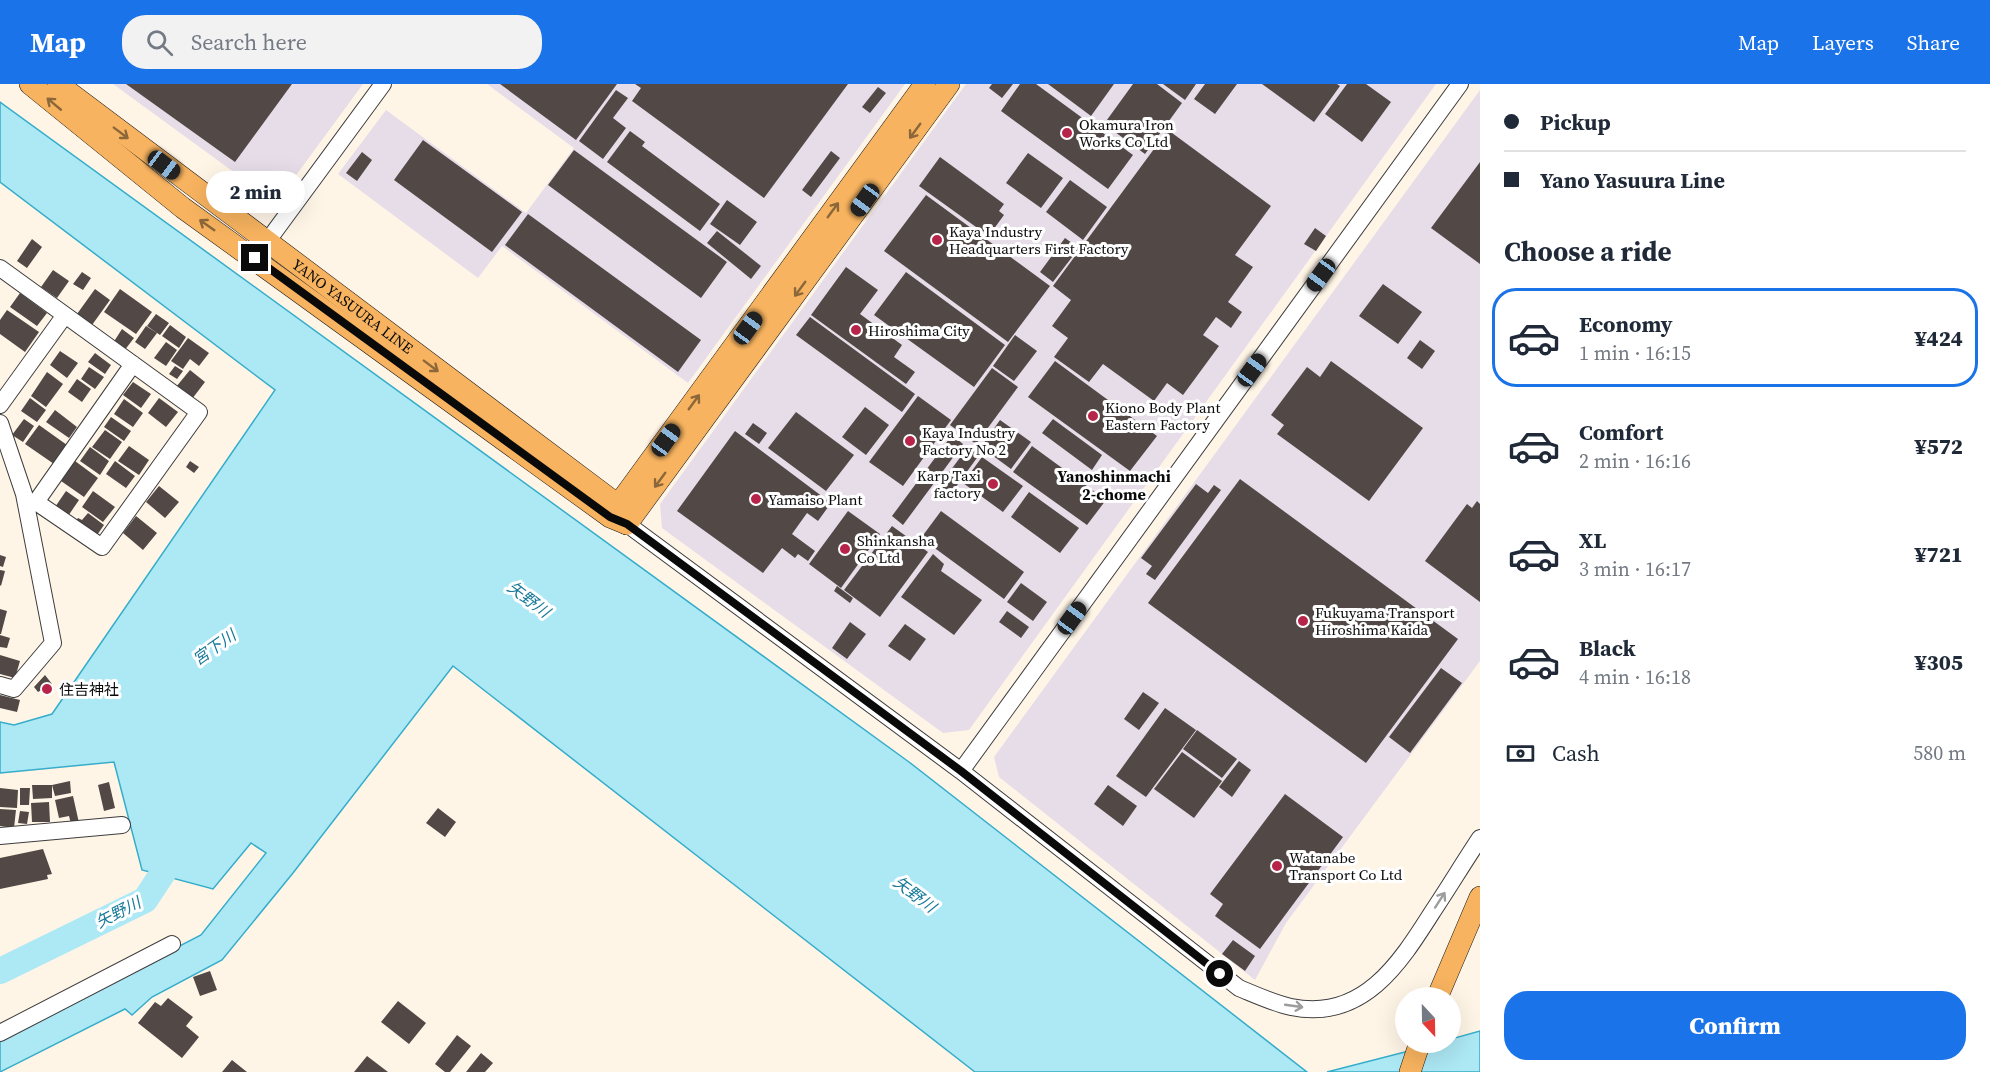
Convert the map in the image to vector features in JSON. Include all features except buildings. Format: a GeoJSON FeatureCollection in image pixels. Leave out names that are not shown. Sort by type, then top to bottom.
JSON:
{"type":"FeatureCollection","features":[{"type":"Feature","properties":{"kind":"main road","name":"YANO YASUURA LINE"},"geometry":{"type":"LineString","coordinates":[[30,84],[183,208],[261,251]]}},
{"type":"Feature","properties":{"kind":"main road","name":"YANO YASUURA LINE"},"geometry":{"type":"LineString","coordinates":[[58,84],[261,251],[618,516]]}},
{"type":"Feature","properties":{"kind":"main road"},"geometry":{"type":"LineString","coordinates":[[618,516],[925,84]]}},
{"type":"Feature","properties":{"kind":"main road"},"geometry":{"type":"LineString","coordinates":[[618,516],[949,84]]}},
{"type":"Feature","properties":{"kind":"main road"},"geometry":{"type":"LineString","coordinates":[[1442,987],[1480,897]]}},
{"type":"Feature","properties":{"kind":"main road"},"geometry":{"type":"LineString","coordinates":[[1410,1072],[1416,1053]]}},
{"type":"Feature","properties":{"kind":"street"},"geometry":{"type":"LineString","coordinates":[[261,251],[383,84]]}},
{"type":"Feature","properties":{"kind":"street"},"geometry":{"type":"LineString","coordinates":[[961,771],[1460,84]]}},
{"type":"Feature","properties":{"kind":"street"},"geometry":{"type":"LineString","coordinates":[[0,268],[199,412],[102,547],[31,503]]}},
{"type":"Feature","properties":{"kind":"street"},"geometry":{"type":"LineString","coordinates":[[0,405],[64,315]]}},
{"type":"Feature","properties":{"kind":"street"},"geometry":{"type":"LineString","coordinates":[[31,503],[133,364]]}},
{"type":"Feature","properties":{"kind":"street"},"geometry":{"type":"LineString","coordinates":[[0,423],[31,503],[53,643],[14,688],[0,685]]}},
{"type":"Feature","properties":{"kind":"street"},"geometry":{"type":"LineString","coordinates":[[618,516],[961,771],[1239,988],[1292,1007],[1337,1005],[1358,997],[1376,986],[1399,964],[1480,838]]}},
{"type":"Feature","properties":{"kind":"street"},"geometry":{"type":"LineString","coordinates":[[0,836],[122,825]]}},
{"type":"Feature","properties":{"kind":"street"},"geometry":{"type":"LineString","coordinates":[[0,1033],[172,944]]}},
{"type":"Feature","properties":{"kind":"shaded area"},"geometry":{"type":"Polygon","coordinates":[[[113,84],[363,84],[286,189],[261,192],[113,84]]]}},
{"type":"Feature","properties":{"kind":"shaded area"},"geometry":{"type":"Polygon","coordinates":[[[487,84],[905,84],[688,383],[502,246],[478,278],[338,174],[386,110],[526,213],[574,148],[487,84]]]}},
{"type":"Feature","properties":{"kind":"shaded area"},"geometry":{"type":"Polygon","coordinates":[[[966,84],[1436,84],[969,730],[943,733],[662,528],[660,504],[966,84]]]}},
{"type":"Feature","properties":{"kind":"shaded area"},"geometry":{"type":"Polygon","coordinates":[[[1480,90],[1480,661],[1286,923],[1255,980],[999,777],[994,757],[1480,90]]]}},
{"type":"Feature","properties":{"kind":"water","name":"宮下川"},"geometry":{"type":"Polygon","coordinates":[[[0,102],[909,762],[1307,1072],[975,1072],[453,666],[293,873],[222,960],[152,997],[132,1015],[125,1009],[0,1072],[0,1039],[201,935],[266,853],[251,843],[213,889],[142,870],[114,762],[0,773],[0,722],[14,725],[52,714],[275,390],[0,182],[0,102]]]}},
{"type":"Feature","properties":{"kind":"water"},"geometry":{"type":"Polygon","coordinates":[[[1480,1031],[1480,1072],[1327,1072],[1401,1053],[1461,1053],[1461,1036],[1480,1031]]]}},
{"type":"Feature","properties":{"kind":"waterway","name":"矢野川"},"geometry":{"type":"LineString","coordinates":[[0,971],[145,900],[180,847]]}},
{"type":"Feature","properties":{"kind":"place","name":"Okamura Iron Works Co Ltd"},"geometry":{"type":"Point","coordinates":[1067,133]}},
{"type":"Feature","properties":{"kind":"place","name":"Kaya Industry Headquarters First Factory"},"geometry":{"type":"Point","coordinates":[937,240]}},
{"type":"Feature","properties":{"kind":"place","name":"Hiroshima City"},"geometry":{"type":"Point","coordinates":[856,330]}},
{"type":"Feature","properties":{"kind":"place","name":"Kiono Body Plant Eastern Factory"},"geometry":{"type":"Point","coordinates":[1093,416]}},
{"type":"Feature","properties":{"kind":"place","name":"Kaya Industry Factory No 2"},"geometry":{"type":"Point","coordinates":[910,441]}},
{"type":"Feature","properties":{"kind":"place","name":"Karp Taxi factory"},"geometry":{"type":"Point","coordinates":[993,484]}},
{"type":"Feature","properties":{"kind":"place","name":"Yamaiso Plant"},"geometry":{"type":"Point","coordinates":[756,499]}},
{"type":"Feature","properties":{"kind":"place","name":"Shinkansha Co Ltd"},"geometry":{"type":"Point","coordinates":[845,549]}},
{"type":"Feature","properties":{"kind":"place","name":"Fukuyama Transport Hiroshima Kaida"},"geometry":{"type":"Point","coordinates":[1303,621]}},
{"type":"Feature","properties":{"kind":"place","name":"住吉神社"},"geometry":{"type":"Point","coordinates":[47,689]}},
{"type":"Feature","properties":{"kind":"place","name":"Watanabe Transport Co Ltd"},"geometry":{"type":"Point","coordinates":[1277,866]}},
{"type":"Feature","properties":{"kind":"district","name":"Yanoshinmachi 2-chome"},"geometry":{"type":"Point","coordinates":[1114,485]}},
{"type":"Feature","properties":{"kind":"route"},"geometry":{"type":"LineString","coordinates":[[255,258],[610,517],[627,524],[961,771],[1220,974]]}}]}
